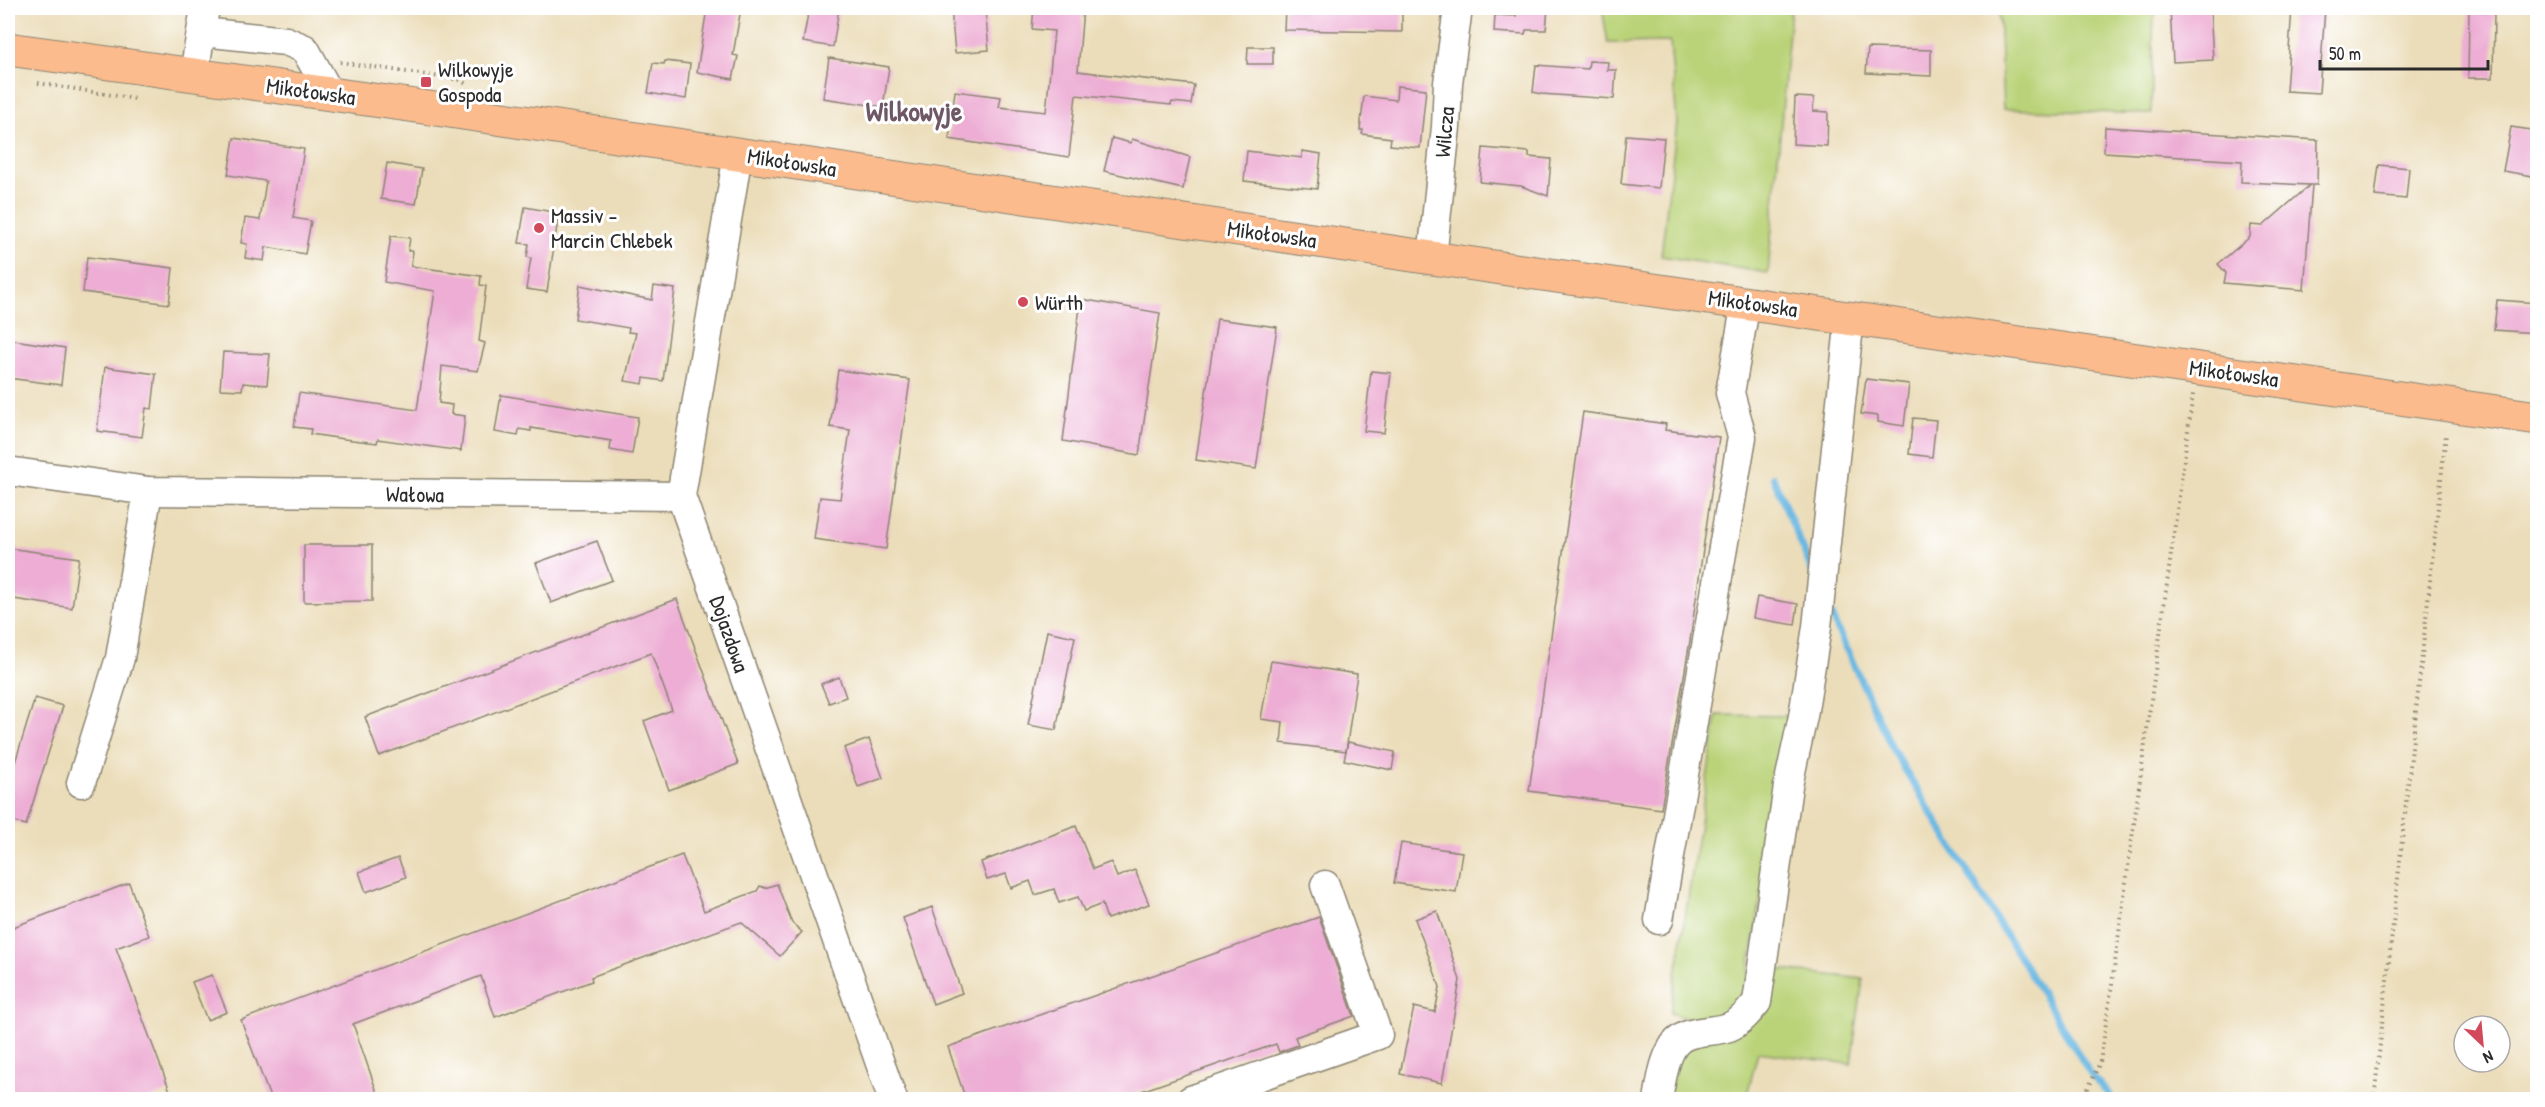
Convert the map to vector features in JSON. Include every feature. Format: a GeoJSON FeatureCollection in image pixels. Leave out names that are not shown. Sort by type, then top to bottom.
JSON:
{"type":"FeatureCollection","features":[{"type":"Feature","properties":{"kind":"main road","name":"Mikołowska"},"geometry":{"type":"LineString","coordinates":[[8,49],[194,74],[1432,258],[2538,418]]}},
{"type":"Feature","properties":{"kind":"street","name":"Wilcza"},"geometry":{"type":"LineString","coordinates":[[1432,258],[1446,127],[1448,83],[1458,8]]}},
{"type":"Feature","properties":{"kind":"street"},"geometry":{"type":"LineString","coordinates":[[194,74],[203,20],[286,41],[305,49],[330,94]]}},
{"type":"Feature","properties":{"kind":"street","name":"Dojazdowa"},"geometry":{"type":"LineString","coordinates":[[738,154],[681,496],[893,1100]]}},
{"type":"Feature","properties":{"kind":"street"},"geometry":{"type":"LineString","coordinates":[[1659,920],[1742,437],[1730,393],[1746,302]]}},
{"type":"Feature","properties":{"kind":"street"},"geometry":{"type":"LineString","coordinates":[[1658,1100],[1664,1069],[1672,1047],[1691,1033],[1714,1031],[1731,1026],[1746,1016],[1757,1002],[1788,786],[1803,716],[1820,591],[1850,317]]}},
{"type":"Feature","properties":{"kind":"street","name":"Wałowa"},"geometry":{"type":"LineString","coordinates":[[8,471],[148,491],[681,496]]}},
{"type":"Feature","properties":{"kind":"street"},"geometry":{"type":"LineString","coordinates":[[81,783],[124,641],[148,491]]}},
{"type":"Feature","properties":{"kind":"street"},"geometry":{"type":"LineString","coordinates":[[1191,1100],[1254,1089],[1378,1035],[1325,885]]}},
{"type":"Feature","properties":{"kind":"path"},"geometry":{"type":"LineString","coordinates":[[31,82],[136,99]]}},
{"type":"Feature","properties":{"kind":"path"},"geometry":{"type":"LineString","coordinates":[[2082,1100],[2100,1062],[2142,779],[2196,368]]}},
{"type":"Feature","properties":{"kind":"path"},"geometry":{"type":"LineString","coordinates":[[2374,1100],[2441,498],[2448,405]]}},
{"type":"Feature","properties":{"kind":"path"},"geometry":{"type":"LineString","coordinates":[[2085,1090],[2095,1100]]}},
{"type":"Feature","properties":{"kind":"green space"},"geometry":{"type":"Polygon","coordinates":[[[1602,8],[1791,8],[1768,273],[1661,256],[1677,122],[1670,42],[1608,43],[1602,8]]]}},
{"type":"Feature","properties":{"kind":"green space"},"geometry":{"type":"Polygon","coordinates":[[[1999,8],[2154,8],[2151,114],[2003,109],[1999,8]]]}},
{"type":"Feature","properties":{"kind":"green space"},"geometry":{"type":"Polygon","coordinates":[[[1717,715],[1791,716],[1743,1005],[1703,1024],[1670,1013],[1717,715]]]}},
{"type":"Feature","properties":{"kind":"green space"},"geometry":{"type":"Polygon","coordinates":[[[1776,969],[1863,979],[1851,1064],[1758,1052],[1746,1099],[1666,1100],[1673,1063],[1695,1042],[1737,1032],[1776,969]]]}},
{"type":"Feature","properties":{"kind":"building"},"geometry":{"type":"Polygon","coordinates":[[[707,8],[741,8],[733,55],[738,56],[733,79],[697,72],[707,8]]]}},
{"type":"Feature","properties":{"kind":"building"},"geometry":{"type":"Polygon","coordinates":[[[809,8],[839,8],[833,47],[803,42],[809,8]]]}},
{"type":"Feature","properties":{"kind":"building"},"geometry":{"type":"Polygon","coordinates":[[[951,8],[985,8],[989,50],[955,53],[951,8]]]}},
{"type":"Feature","properties":{"kind":"building"},"geometry":{"type":"Polygon","coordinates":[[[1034,8],[1083,8],[1078,71],[1194,85],[1191,104],[1172,102],[1171,105],[1076,95],[1069,157],[949,139],[955,91],[1001,97],[999,107],[1046,112],[1054,31],[1032,29],[1034,8]]]}},
{"type":"Feature","properties":{"kind":"building"},"geometry":{"type":"Polygon","coordinates":[[[1516,8],[1548,8],[1546,30],[1526,30],[1525,34],[1494,32],[1495,15],[1516,16],[1516,8]]]}},
{"type":"Feature","properties":{"kind":"building"},"geometry":{"type":"Polygon","coordinates":[[[2170,8],[2210,8],[2213,60],[2173,62],[2170,8]]]}},
{"type":"Feature","properties":{"kind":"building"},"geometry":{"type":"Polygon","coordinates":[[[2292,8],[2325,8],[2319,93],[2286,91],[2292,8]]]}},
{"type":"Feature","properties":{"kind":"building"},"geometry":{"type":"Polygon","coordinates":[[[1285,9],[1402,10],[1402,32],[1284,30],[1285,9]]]}},
{"type":"Feature","properties":{"kind":"building"},"geometry":{"type":"Polygon","coordinates":[[[2469,11],[2494,12],[2493,78],[2468,78],[2469,11]]]}},
{"type":"Feature","properties":{"kind":"building"},"geometry":{"type":"Polygon","coordinates":[[[1248,47],[1273,47],[1273,64],[1247,64],[1248,47]]]}},
{"type":"Feature","properties":{"kind":"building"},"geometry":{"type":"Polygon","coordinates":[[[1868,48],[1931,50],[1931,76],[1866,73],[1868,48]]]}},
{"type":"Feature","properties":{"kind":"building"},"geometry":{"type":"Polygon","coordinates":[[[829,58],[889,67],[883,107],[823,98],[829,58]]]}},
{"type":"Feature","properties":{"kind":"building"},"geometry":{"type":"Polygon","coordinates":[[[665,61],[690,64],[686,99],[648,93],[653,63],[664,64],[665,61]]]}},
{"type":"Feature","properties":{"kind":"building"},"geometry":{"type":"Polygon","coordinates":[[[1589,61],[1608,62],[1607,70],[1616,70],[1614,99],[1533,92],[1536,65],[1588,69],[1589,61]]]}},
{"type":"Feature","properties":{"kind":"building"},"geometry":{"type":"Polygon","coordinates":[[[1397,86],[1426,89],[1420,148],[1390,145],[1391,138],[1362,134],[1363,130],[1360,130],[1364,96],[1396,100],[1397,86]]]}},
{"type":"Feature","properties":{"kind":"building"},"geometry":{"type":"Polygon","coordinates":[[[1795,97],[1814,98],[1813,111],[1828,112],[1827,146],[1793,144],[1795,97]]]}},
{"type":"Feature","properties":{"kind":"building"},"geometry":{"type":"Polygon","coordinates":[[[2105,127],[2318,140],[2317,185],[2312,185],[2304,290],[2224,283],[2226,273],[2218,264],[2250,237],[2251,225],[2263,226],[2310,185],[2241,182],[2242,161],[2104,152],[2105,127]]]}},
{"type":"Feature","properties":{"kind":"building"},"geometry":{"type":"Polygon","coordinates":[[[2511,127],[2538,131],[2538,177],[2503,171],[2511,127]]]}},
{"type":"Feature","properties":{"kind":"building"},"geometry":{"type":"Polygon","coordinates":[[[1626,135],[1664,138],[1659,188],[1621,184],[1626,135]]]}},
{"type":"Feature","properties":{"kind":"building"},"geometry":{"type":"Polygon","coordinates":[[[234,138],[304,149],[293,218],[311,221],[305,254],[266,247],[264,261],[245,258],[247,244],[241,243],[245,218],[260,220],[266,181],[228,175],[234,138]]]}},
{"type":"Feature","properties":{"kind":"building"},"geometry":{"type":"Polygon","coordinates":[[[1112,138],[1131,143],[1132,139],[1190,157],[1183,189],[1104,171],[1112,138]]]}},
{"type":"Feature","properties":{"kind":"building"},"geometry":{"type":"Polygon","coordinates":[[[1483,148],[1529,152],[1529,157],[1551,159],[1548,196],[1521,186],[1480,182],[1483,148]]]}},
{"type":"Feature","properties":{"kind":"building"},"geometry":{"type":"Polygon","coordinates":[[[1247,151],[1302,158],[1302,151],[1321,154],[1317,189],[1244,181],[1247,151]]]}},
{"type":"Feature","properties":{"kind":"building"},"geometry":{"type":"Polygon","coordinates":[[[387,163],[422,169],[416,204],[381,199],[387,163]]]}},
{"type":"Feature","properties":{"kind":"building"},"geometry":{"type":"Polygon","coordinates":[[[2379,165],[2409,168],[2406,199],[2375,196],[2379,165]]]}},
{"type":"Feature","properties":{"kind":"building"},"geometry":{"type":"Polygon","coordinates":[[[525,207],[559,213],[547,292],[526,289],[531,258],[527,257],[529,244],[519,243],[525,207]]]}},
{"type":"Feature","properties":{"kind":"building"},"geometry":{"type":"Polygon","coordinates":[[[391,236],[410,238],[408,251],[413,251],[411,266],[481,276],[480,285],[486,286],[479,341],[485,343],[478,371],[442,366],[439,403],[452,405],[451,414],[465,416],[461,451],[378,439],[377,443],[344,439],[310,434],[311,429],[294,427],[299,393],[417,410],[435,291],[384,282],[391,236]]]}},
{"type":"Feature","properties":{"kind":"building"},"geometry":{"type":"Polygon","coordinates":[[[87,257],[173,268],[169,304],[83,292],[87,257]]]}},
{"type":"Feature","properties":{"kind":"building"},"geometry":{"type":"Polygon","coordinates":[[[580,285],[652,300],[654,286],[675,289],[663,381],[644,378],[643,384],[625,381],[636,333],[628,332],[629,328],[575,319],[580,285]]]}},
{"type":"Feature","properties":{"kind":"building"},"geometry":{"type":"Polygon","coordinates":[[[1081,299],[1160,313],[1139,455],[1063,441],[1081,299]]]}},
{"type":"Feature","properties":{"kind":"building"},"geometry":{"type":"Polygon","coordinates":[[[2497,300],[2538,303],[2538,331],[2536,333],[2494,330],[2497,300]]]}},
{"type":"Feature","properties":{"kind":"building"},"geometry":{"type":"Polygon","coordinates":[[[1217,319],[1277,327],[1256,469],[1196,460],[1217,319]]]}},
{"type":"Feature","properties":{"kind":"building"},"geometry":{"type":"Polygon","coordinates":[[[8,339],[65,348],[61,385],[8,378],[8,339]]]}},
{"type":"Feature","properties":{"kind":"building"},"geometry":{"type":"Polygon","coordinates":[[[223,352],[270,354],[267,385],[243,383],[242,390],[220,389],[223,352]]]}},
{"type":"Feature","properties":{"kind":"building"},"geometry":{"type":"Polygon","coordinates":[[[105,367],[156,374],[152,409],[146,408],[142,437],[97,431],[105,367]]]}},
{"type":"Feature","properties":{"kind":"building"},"geometry":{"type":"Polygon","coordinates":[[[838,370],[910,380],[886,549],[814,539],[820,497],[840,499],[850,430],[830,427],[838,370]]]}},
{"type":"Feature","properties":{"kind":"building"},"geometry":{"type":"Polygon","coordinates":[[[1371,371],[1391,373],[1384,433],[1364,431],[1371,371]]]}},
{"type":"Feature","properties":{"kind":"building"},"geometry":{"type":"Polygon","coordinates":[[[1866,379],[1909,384],[1904,426],[1878,422],[1878,416],[1861,414],[1866,379]]]}},
{"type":"Feature","properties":{"kind":"building"},"geometry":{"type":"Polygon","coordinates":[[[501,395],[638,417],[632,454],[610,450],[611,441],[531,428],[531,431],[519,429],[518,436],[495,432],[501,395]]]}},
{"type":"Feature","properties":{"kind":"building"},"geometry":{"type":"Polygon","coordinates":[[[1583,412],[1666,424],[1665,430],[1719,437],[1690,641],[1661,809],[1529,791],[1583,412]]]}},
{"type":"Feature","properties":{"kind":"building"},"geometry":{"type":"Polygon","coordinates":[[[1913,418],[1936,420],[1932,457],[1909,454],[1913,418]]]}},
{"type":"Feature","properties":{"kind":"building"},"geometry":{"type":"Polygon","coordinates":[[[597,541],[612,580],[551,603],[536,563],[597,541]]]}},
{"type":"Feature","properties":{"kind":"building"},"geometry":{"type":"Polygon","coordinates":[[[304,545],[372,545],[372,601],[304,602],[304,545]]]}},
{"type":"Feature","properties":{"kind":"building"},"geometry":{"type":"Polygon","coordinates":[[[8,548],[79,558],[72,608],[8,598],[8,548]]]}},
{"type":"Feature","properties":{"kind":"building"},"geometry":{"type":"Polygon","coordinates":[[[1757,597],[1798,604],[1795,625],[1753,618],[1757,597]]]}},
{"type":"Feature","properties":{"kind":"building"},"geometry":{"type":"Polygon","coordinates":[[[677,599],[738,764],[669,790],[644,721],[672,710],[651,653],[379,756],[365,717],[677,599]]]}},
{"type":"Feature","properties":{"kind":"building"},"geometry":{"type":"Polygon","coordinates":[[[1047,631],[1075,637],[1056,730],[1028,725],[1047,631]]]}},
{"type":"Feature","properties":{"kind":"building"},"geometry":{"type":"Polygon","coordinates":[[[1271,661],[1357,674],[1346,751],[1281,743],[1283,722],[1261,719],[1271,661]]]}},
{"type":"Feature","properties":{"kind":"building"},"geometry":{"type":"Polygon","coordinates":[[[839,677],[846,697],[829,703],[821,684],[839,677]]]}},
{"type":"Feature","properties":{"kind":"building"},"geometry":{"type":"Polygon","coordinates":[[[35,698],[63,706],[26,825],[8,820],[8,785],[35,698]]]}},
{"type":"Feature","properties":{"kind":"building"},"geometry":{"type":"Polygon","coordinates":[[[869,739],[883,778],[858,787],[844,748],[869,739]]]}},
{"type":"Feature","properties":{"kind":"building"},"geometry":{"type":"Polygon","coordinates":[[[1348,742],[1395,752],[1392,770],[1344,760],[1348,742]]]}},
{"type":"Feature","properties":{"kind":"building"},"geometry":{"type":"Polygon","coordinates":[[[1076,826],[1093,869],[1111,862],[1117,877],[1135,870],[1149,904],[1107,919],[1102,904],[1084,911],[1078,897],[1059,903],[1054,889],[1035,895],[1030,881],[1011,888],[1006,874],[987,880],[981,862],[1076,826]]]}},
{"type":"Feature","properties":{"kind":"building"},"geometry":{"type":"Polygon","coordinates":[[[1401,843],[1462,852],[1456,892],[1394,883],[1401,843]]]}},
{"type":"Feature","properties":{"kind":"building"},"geometry":{"type":"Polygon","coordinates":[[[682,855],[704,911],[757,891],[760,886],[765,888],[777,884],[792,923],[802,932],[780,956],[741,922],[591,977],[592,981],[495,1017],[481,976],[353,1024],[378,1095],[369,1100],[271,1100],[241,1020],[682,855]]]}},
{"type":"Feature","properties":{"kind":"building"},"geometry":{"type":"Polygon","coordinates":[[[398,858],[406,877],[366,892],[359,872],[398,858]]]}},
{"type":"Feature","properties":{"kind":"building"},"geometry":{"type":"Polygon","coordinates":[[[129,883],[149,936],[116,948],[170,1091],[146,1100],[8,1100],[8,929],[129,883]]]}},
{"type":"Feature","properties":{"kind":"building"},"geometry":{"type":"Polygon","coordinates":[[[932,907],[962,993],[933,1004],[903,918],[932,907]]]}},
{"type":"Feature","properties":{"kind":"building"},"geometry":{"type":"Polygon","coordinates":[[[1437,911],[1460,980],[1442,1083],[1400,1074],[1414,1007],[1435,1012],[1440,987],[1415,919],[1437,911]]]}},
{"type":"Feature","properties":{"kind":"building"},"geometry":{"type":"Polygon","coordinates":[[[1319,917],[1354,1016],[1295,1037],[1298,1045],[1279,1052],[1276,1044],[1116,1100],[966,1100],[948,1047],[1319,917]]]}},
{"type":"Feature","properties":{"kind":"building"},"geometry":{"type":"Polygon","coordinates":[[[212,975],[227,1012],[207,1020],[192,982],[212,975]]]}},
{"type":"Feature","properties":{"kind":"waterway"},"geometry":{"type":"LineString","coordinates":[[1773,477],[1813,573]]}},
{"type":"Feature","properties":{"kind":"waterway"},"geometry":{"type":"LineString","coordinates":[[1829,611],[1893,750],[2092,1076],[2114,1100]]}},
{"type":"Feature","properties":{"kind":"place","name":"Wilkowyje Gospoda"},"geometry":{"type":"Point","coordinates":[426,82]}},
{"type":"Feature","properties":{"kind":"place","name":"Massiv - Marcin Chlebek"},"geometry":{"type":"Point","coordinates":[539,228]}},
{"type":"Feature","properties":{"kind":"place","name":"Würth"},"geometry":{"type":"Point","coordinates":[1023,302]}},
{"type":"Feature","properties":{"kind":"district","name":"Wilkowyje"},"geometry":{"type":"Point","coordinates":[914,111]}}]}
